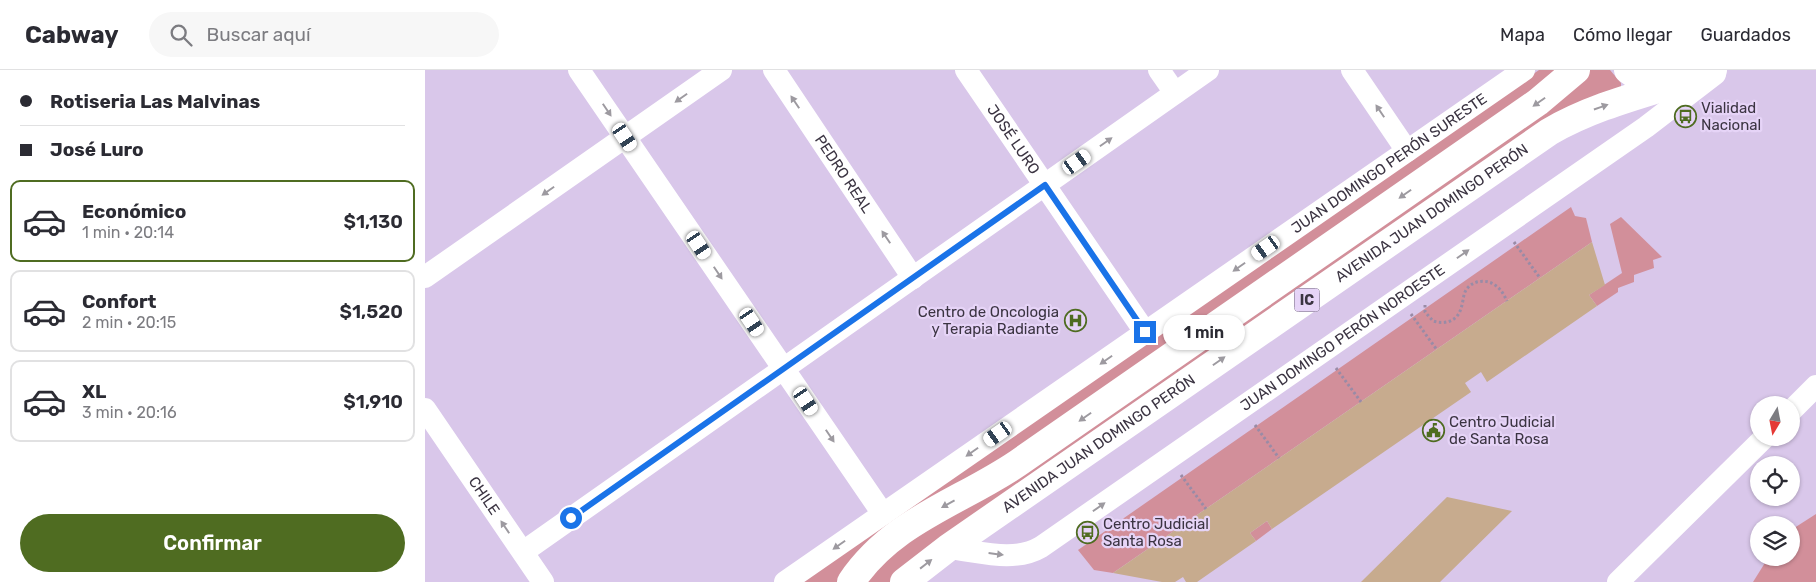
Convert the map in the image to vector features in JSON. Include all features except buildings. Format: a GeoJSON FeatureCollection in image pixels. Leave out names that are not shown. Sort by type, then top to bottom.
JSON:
{"type":"FeatureCollection","features":[{"type":"Feature","properties":{"kind":"main road","name":"AVENIDA JUAN DOMINGO PERÓN"},"geometry":{"type":"LineString","coordinates":[[851,582],[874,554],[905,528],[1018,463],[1538,102],[1576,70]]}},
{"type":"Feature","properties":{"kind":"main road","name":"IC"},"geometry":{"type":"LineString","coordinates":[[1628,70],[1650,81],[1668,83],[1681,82],[1713,70]]}},
{"type":"Feature","properties":{"kind":"main road","name":"AVENIDA JUAN DOMINGO PERÓN"},"geometry":{"type":"LineString","coordinates":[[904,582],[948,548],[1549,132],[1599,108],[1681,82]]}},
{"type":"Feature","properties":{"kind":"street"},"geometry":{"type":"LineString","coordinates":[[579,70],[883,514]]}},
{"type":"Feature","properties":{"kind":"street"},"geometry":{"type":"LineString","coordinates":[[425,277],[721,70]]}},
{"type":"Feature","properties":{"kind":"street","name":"PEDRO REAL"},"geometry":{"type":"LineString","coordinates":[[774,70],[913,278]]}},
{"type":"Feature","properties":{"kind":"street","name":"JOSÉ LURO"},"geometry":{"type":"LineString","coordinates":[[966,70],[1145,332]]}},
{"type":"Feature","properties":{"kind":"street"},"geometry":{"type":"LineString","coordinates":[[1159,70],[1175,94]]}},
{"type":"Feature","properties":{"kind":"street"},"geometry":{"type":"LineString","coordinates":[[523,552],[1208,70]]}},
{"type":"Feature","properties":{"kind":"street"},"geometry":{"type":"LineString","coordinates":[[1352,70],[1407,151]]}},
{"type":"Feature","properties":{"kind":"street","name":"JUAN DOMINGO PERÓN SURESTE"},"geometry":{"type":"LineString","coordinates":[[785,582],[1524,70]]}},
{"type":"Feature","properties":{"kind":"street","name":"JUAN DOMINGO PERÓN NOROESTE"},"geometry":{"type":"LineString","coordinates":[[948,548],[1015,556],[1029,553],[1041,547],[1651,123],[1719,70]]}},
{"type":"Feature","properties":{"kind":"street"},"geometry":{"type":"LineString","coordinates":[[1800,402],[1816,386]]}},
{"type":"Feature","properties":{"kind":"street","name":"CHILE"},"geometry":{"type":"LineString","coordinates":[[425,409],[543,582]]}},
{"type":"Feature","properties":{"kind":"street"},"geometry":{"type":"LineString","coordinates":[[1618,582],[1756,446]]}},
{"type":"Feature","properties":{"kind":"path"},"geometry":{"type":"LineString","coordinates":[[1513,241],[1540,278]]}},
{"type":"Feature","properties":{"kind":"path"},"geometry":{"type":"LineString","coordinates":[[1427,301],[1425,308],[1427,315],[1433,321],[1443,323],[1454,319],[1458,315],[1461,310],[1465,290],[1477,282],[1483,281],[1497,286],[1507,301]]}},
{"type":"Feature","properties":{"kind":"path"},"geometry":{"type":"LineString","coordinates":[[1410,312],[1437,350]]}},
{"type":"Feature","properties":{"kind":"path"},"geometry":{"type":"LineString","coordinates":[[1334,365],[1361,402]]}},
{"type":"Feature","properties":{"kind":"path"},"geometry":{"type":"LineString","coordinates":[[1253,422],[1279,458]]}},
{"type":"Feature","properties":{"kind":"path"},"geometry":{"type":"LineString","coordinates":[[1180,473],[1206,509]]}},
{"type":"Feature","properties":{"kind":"shaded area"},"geometry":{"type":"Polygon","coordinates":[[[1539,70],[1562,70],[840,582],[803,582],[1539,70]]]}},
{"type":"Feature","properties":{"kind":"shaded area"},"geometry":{"type":"Polygon","coordinates":[[[1589,70],[1610,70],[1621,83],[1621,87],[893,582],[864,582],[882,560],[1589,70]]]}},
{"type":"Feature","properties":{"kind":"shaded area"},"geometry":{"type":"Polygon","coordinates":[[[1571,207],[1575,216],[1586,218],[1592,242],[1113,573],[1094,570],[1078,550],[1571,207]]]}},
{"type":"Feature","properties":{"kind":"shaded area"},"geometry":{"type":"Polygon","coordinates":[[[1621,217],[1662,257],[1653,260],[1654,268],[1634,275],[1634,282],[1618,288],[1618,292],[1597,306],[1589,295],[1622,273],[1610,224],[1621,217]]]}},
{"type":"Feature","properties":{"kind":"shaded area"},"geometry":{"type":"Polygon","coordinates":[[[1816,514],[1816,582],[1753,582],[1763,566],[1800,566],[1800,524],[1816,514]]]}},
{"type":"Feature","properties":{"kind":"shaded area"},"geometry":{"type":"Polygon","coordinates":[[[1267,521],[1272,529],[1256,541],[1250,533],[1267,521]]]}},
{"type":"Feature","properties":{"kind":"place","name":"Vialidad Nacional"},"geometry":{"type":"Point","coordinates":[1685,117]}},
{"type":"Feature","properties":{"kind":"place","name":"Centro de Oncologia y Terapia Radiante"},"geometry":{"type":"Point","coordinates":[1075,321]}},
{"type":"Feature","properties":{"kind":"place","name":"Centro Judicial de Santa Rosa"},"geometry":{"type":"Point","coordinates":[1433,431]}},
{"type":"Feature","properties":{"kind":"place","name":"Centro Judicial Santa Rosa"},"geometry":{"type":"Point","coordinates":[1087,533]}},
{"type":"Feature","properties":{"kind":"route"},"geometry":{"type":"LineString","coordinates":[[571,518],[1045,185],[1145,332]]}}]}
